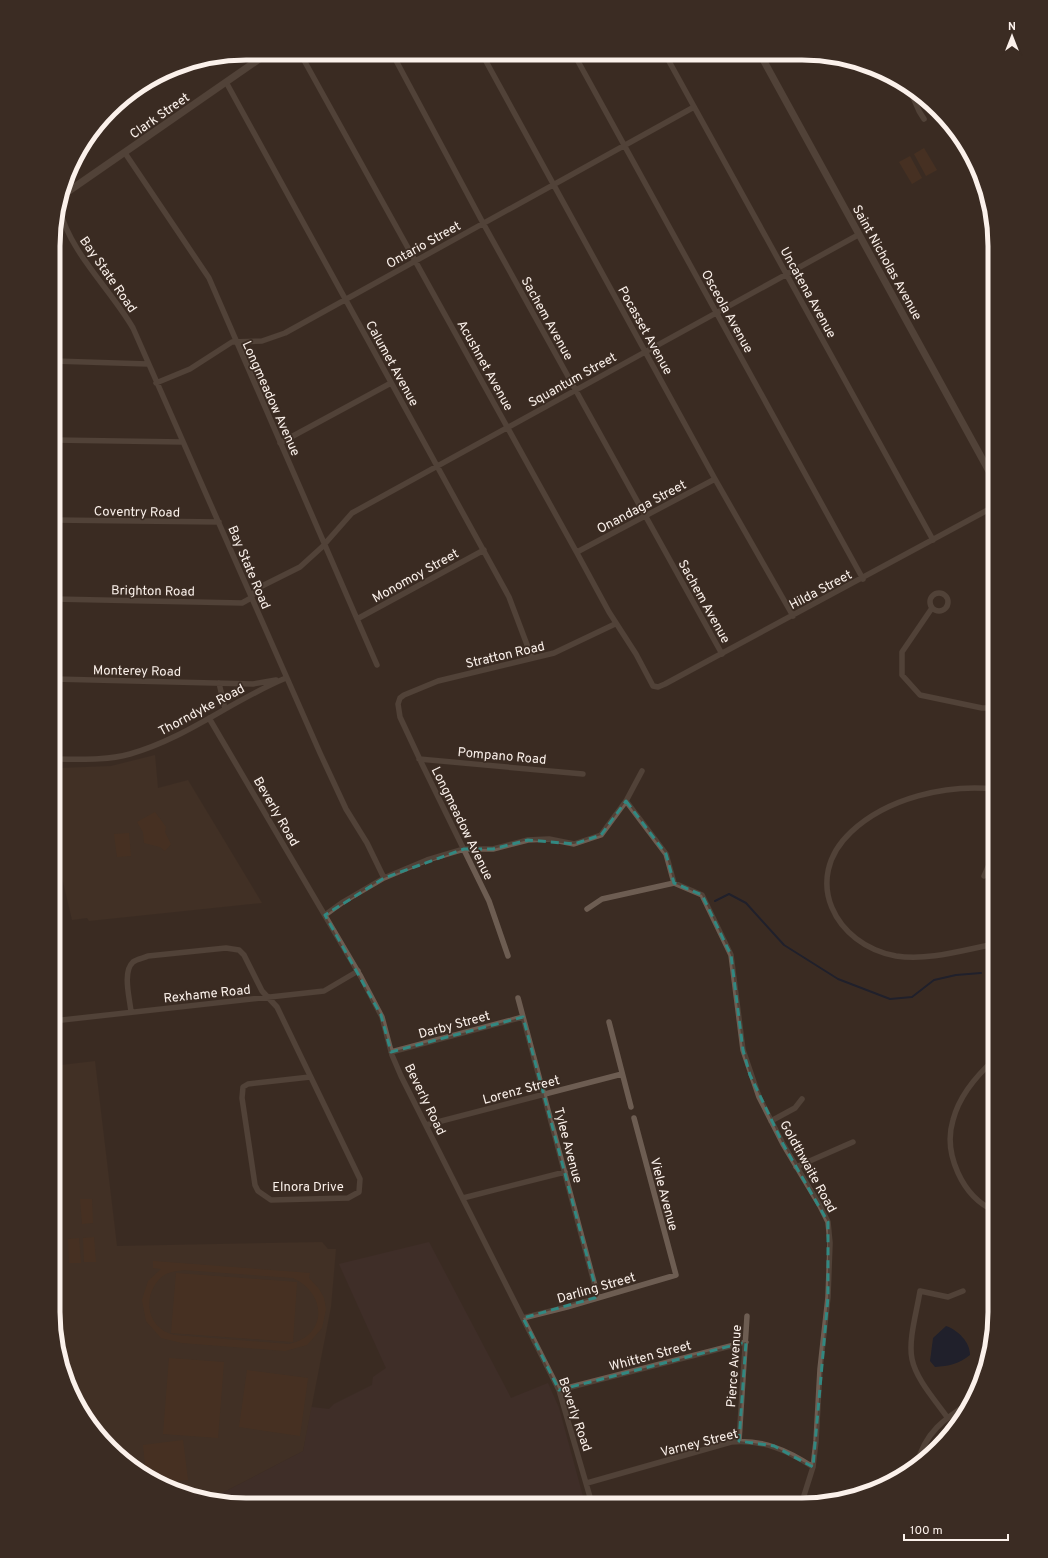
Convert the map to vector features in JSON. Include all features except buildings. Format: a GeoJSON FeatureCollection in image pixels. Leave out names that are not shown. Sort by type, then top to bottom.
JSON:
{"type":"FeatureCollection","features":[{"type":"Feature","properties":{"kind":"street","name":"Clark Street"},"geometry":{"type":"LineString","coordinates":[[68,192],[226,82],[252,60]]}},
{"type":"Feature","properties":{"kind":"street","name":"Acushnet Avenue"},"geometry":{"type":"LineString","coordinates":[[304,60],[577,552],[615,624],[636,654],[654,686]]}},
{"type":"Feature","properties":{"kind":"street","name":"Sachem Avenue"},"geometry":{"type":"LineString","coordinates":[[396,60],[483,223],[722,654]]}},
{"type":"Feature","properties":{"kind":"street","name":"Pocasset Avenue"},"geometry":{"type":"LineString","coordinates":[[485,60],[715,479],[793,616]]}},
{"type":"Feature","properties":{"kind":"street","name":"Osceola Avenue"},"geometry":{"type":"LineString","coordinates":[[577,60],[863,579]]}},
{"type":"Feature","properties":{"kind":"street","name":"Uncatena Avenue"},"geometry":{"type":"LineString","coordinates":[[668,60],[933,540]]}},
{"type":"Feature","properties":{"kind":"street","name":"Saint Nicholas Avenue"},"geometry":{"type":"LineString","coordinates":[[763,60],[988,469]]}},
{"type":"Feature","properties":{"kind":"street","name":"Calumet Avenue"},"geometry":{"type":"LineString","coordinates":[[226,82],[484,550],[513,606],[532,658]]}},
{"type":"Feature","properties":{"kind":"street"},"geometry":{"type":"LineString","coordinates":[[912,96],[924,119]]}},
{"type":"Feature","properties":{"kind":"street","name":"Ontario Street"},"geometry":{"type":"LineString","coordinates":[[156,383],[190,369],[232,342],[262,341],[278,336],[414,260],[554,186],[624,145],[694,107]]}},
{"type":"Feature","properties":{"kind":"street","name":"Longmeadow Avenue"},"geometry":{"type":"LineString","coordinates":[[125,153],[209,278],[235,342],[376,665]]}},
{"type":"Feature","properties":{"kind":"street","name":"Bay State Road"},"geometry":{"type":"LineString","coordinates":[[63,217],[70,237],[78,251],[126,317],[219,522],[286,678],[333,782],[347,810],[367,843],[384,878]]}},
{"type":"Feature","properties":{"kind":"street","name":"Squantum Street"},"geometry":{"type":"LineString","coordinates":[[251,598],[256,589],[300,567],[324,544],[352,513],[858,235]]}},
{"type":"Feature","properties":{"kind":"street"},"geometry":{"type":"LineString","coordinates":[[60,361],[148,364]]}},
{"type":"Feature","properties":{"kind":"street"},"geometry":{"type":"LineString","coordinates":[[280,443],[391,383]]}},
{"type":"Feature","properties":{"kind":"street"},"geometry":{"type":"LineString","coordinates":[[60,440],[183,442]]}},
{"type":"Feature","properties":{"kind":"street","name":"Onandaga Street"},"geometry":{"type":"LineString","coordinates":[[577,552],[715,479]]}},
{"type":"Feature","properties":{"kind":"street","name":"Hilda Street"},"geometry":{"type":"LineString","coordinates":[[654,686],[658,687],[665,684],[722,654],[863,579],[988,510]]}},
{"type":"Feature","properties":{"kind":"street","name":"Coventry Road"},"geometry":{"type":"LineString","coordinates":[[60,520],[219,522]]}},
{"type":"Feature","properties":{"kind":"street","name":"Monomoy Street"},"geometry":{"type":"LineString","coordinates":[[357,619],[484,550]]}},
{"type":"Feature","properties":{"kind":"street","name":"Brighton Road"},"geometry":{"type":"LineString","coordinates":[[60,599],[242,603],[251,598]]}},
{"type":"Feature","properties":{"kind":"street"},"geometry":{"type":"LineString","coordinates":[[932,608],[902,652],[902,675],[920,695],[988,708]]}},
{"type":"Feature","properties":{"kind":"street","name":"Stratton Road"},"geometry":{"type":"LineString","coordinates":[[400,700],[404,695],[438,681],[561,650],[615,624]]}},
{"type":"Feature","properties":{"kind":"street","name":"Monterey Road"},"geometry":{"type":"LineString","coordinates":[[60,679],[253,684],[286,678]]}},
{"type":"Feature","properties":{"kind":"street","name":"Thorndyke Road"},"geometry":{"type":"LineString","coordinates":[[60,759],[87,759],[130,754],[177,736],[265,687],[286,678]]}},
{"type":"Feature","properties":{"kind":"street"},"geometry":{"type":"LineString","coordinates":[[219,683],[225,709]]}},
{"type":"Feature","properties":{"kind":"street","name":"Longmeadow Avenue"},"geometry":{"type":"LineString","coordinates":[[400,700],[398,704],[400,717],[489,901],[508,956]]}},
{"type":"Feature","properties":{"kind":"street","name":"Beverly Road"},"geometry":{"type":"LineString","coordinates":[[209,718],[358,971],[382,1017],[391,1052],[559,1390],[591,1498]]}},
{"type":"Feature","properties":{"kind":"street","name":"Pompano Road"},"geometry":{"type":"LineString","coordinates":[[419,759],[583,774]]}},
{"type":"Feature","properties":{"kind":"street"},"geometry":{"type":"LineString","coordinates":[[325,915],[343,902],[384,878],[427,860],[464,849],[493,849],[528,840],[549,840],[574,844],[601,835],[626,801],[642,771]]}},
{"type":"Feature","properties":{"kind":"street"},"geometry":{"type":"LineString","coordinates":[[988,789],[968,788],[932,792],[880,812],[850,833],[835,854],[828,875],[829,897],[834,913],[839,922],[852,936],[879,950],[895,955],[920,958],[988,945]]}},
{"type":"Feature","properties":{"kind":"street"},"geometry":{"type":"LineString","coordinates":[[587,909],[602,899],[674,883],[666,854],[626,801]]}},
{"type":"Feature","properties":{"kind":"street"},"geometry":{"type":"LineString","coordinates":[[984,876],[988,867]]}},
{"type":"Feature","properties":{"kind":"street","name":"Goldthwaite Road"},"geometry":{"type":"LineString","coordinates":[[674,883],[702,895],[731,955],[743,1050],[759,1097],[828,1222],[830,1243],[828,1297],[820,1370],[816,1441],[813,1467],[803,1498]]}},
{"type":"Feature","properties":{"kind":"street","name":"Elnora Drive"},"geometry":{"type":"LineString","coordinates":[[131,1012],[128,975],[132,963],[148,956],[226,948],[239,950],[244,955],[262,991],[277,1007],[357,1172],[361,1186],[359,1192],[348,1198],[271,1200],[258,1191],[255,1185],[242,1098],[243,1087],[248,1084],[310,1077]]}},
{"type":"Feature","properties":{"kind":"street","name":"Rexhame Road"},"geometry":{"type":"LineString","coordinates":[[60,1020],[324,991],[358,971]]}},
{"type":"Feature","properties":{"kind":"street","name":"Tylee Avenue"},"geometry":{"type":"LineString","coordinates":[[518,998],[598,1297]]}},
{"type":"Feature","properties":{"kind":"street","name":"Darby Street"},"geometry":{"type":"LineString","coordinates":[[391,1052],[523,1017]]}},
{"type":"Feature","properties":{"kind":"street"},"geometry":{"type":"LineString","coordinates":[[609,1022],[631,1107]]}},
{"type":"Feature","properties":{"kind":"street"},"geometry":{"type":"LineString","coordinates":[[988,1067],[971,1085],[953,1119],[951,1141],[954,1163],[966,1187],[976,1199],[988,1207]]}},
{"type":"Feature","properties":{"kind":"street","name":"Lorenz Street"},"geometry":{"type":"LineString","coordinates":[[426,1125],[622,1074]]}},
{"type":"Feature","properties":{"kind":"street"},"geometry":{"type":"LineString","coordinates":[[771,1121],[795,1108],[802,1099]]}},
{"type":"Feature","properties":{"kind":"street","name":"Viele Avenue"},"geometry":{"type":"LineString","coordinates":[[634,1118],[676,1275]]}},
{"type":"Feature","properties":{"kind":"street"},"geometry":{"type":"LineString","coordinates":[[796,1166],[853,1142]]}},
{"type":"Feature","properties":{"kind":"street"},"geometry":{"type":"LineString","coordinates":[[463,1198],[565,1172]]}},
{"type":"Feature","properties":{"kind":"street","name":"Darling Street"},"geometry":{"type":"LineString","coordinates":[[522,1318],[676,1275]]}},
{"type":"Feature","properties":{"kind":"street"},"geometry":{"type":"LineString","coordinates":[[947,1417],[915,1368],[912,1358],[912,1338],[920,1292],[948,1297],[963,1291]]}},
{"type":"Feature","properties":{"kind":"street","name":"Pierce Avenue"},"geometry":{"type":"LineString","coordinates":[[739,1441],[747,1316]]}},
{"type":"Feature","properties":{"kind":"street","name":"Whitten Street"},"geometry":{"type":"LineString","coordinates":[[559,1390],[746,1342]]}},
{"type":"Feature","properties":{"kind":"street"},"geometry":{"type":"LineString","coordinates":[[921,1455],[924,1446],[937,1427],[947,1417],[961,1408]]}},
{"type":"Feature","properties":{"kind":"street","name":"Varney Street"},"geometry":{"type":"LineString","coordinates":[[587,1483],[730,1442],[739,1441],[763,1443],[774,1446],[799,1457],[813,1467]]}},
{"type":"Feature","properties":{"kind":"highlighted area"},"geometry":{"type":"Polygon","coordinates":[[[626,801],[666,854],[674,883],[702,895],[731,955],[743,1050],[750,1075],[783,1144],[828,1222],[828,1297],[813,1467],[774,1446],[739,1441],[746,1342],[559,1390],[523,1318],[598,1297],[523,1017],[391,1052],[381,1015],[325,915],[384,878],[464,849],[493,849],[528,840],[574,844],[601,835],[626,801]]]}},
{"type":"Feature","properties":{"kind":"shaded area"},"geometry":{"type":"Polygon","coordinates":[[[924,148],[937,170],[926,176],[914,154],[924,148]]]}},
{"type":"Feature","properties":{"kind":"shaded area"},"geometry":{"type":"Polygon","coordinates":[[[910,156],[922,178],[912,184],[899,162],[910,156]]]}},
{"type":"Feature","properties":{"kind":"shaded area"},"geometry":{"type":"Polygon","coordinates":[[[155,755],[158,788],[188,780],[262,903],[89,921],[87,918],[72,920],[60,869],[60,768],[111,766],[155,755]]]}},
{"type":"Feature","properties":{"kind":"shaded area"},"geometry":{"type":"Polygon","coordinates":[[[155,812],[166,827],[165,832],[171,844],[165,851],[160,847],[144,843],[143,832],[137,822],[155,812]]]}},
{"type":"Feature","properties":{"kind":"shaded area"},"geometry":{"type":"Polygon","coordinates":[[[129,833],[131,856],[117,857],[114,834],[129,833]]]}},
{"type":"Feature","properties":{"kind":"shaded area"},"geometry":{"type":"Polygon","coordinates":[[[95,1061],[117,1246],[322,1242],[328,1249],[336,1249],[331,1307],[303,1451],[215,1495],[198,1492],[164,1479],[142,1467],[123,1452],[106,1435],[91,1416],[79,1394],[70,1372],[66,1360],[60,1325],[60,1065],[95,1061]]]}},
{"type":"Feature","properties":{"kind":"shaded area"},"geometry":{"type":"Polygon","coordinates":[[[80,1199],[92,1199],[93,1223],[82,1224],[80,1199]]]}},
{"type":"Feature","properties":{"kind":"shaded area"},"geometry":{"type":"Polygon","coordinates":[[[94,1237],[96,1262],[84,1262],[83,1238],[94,1237]]]}},
{"type":"Feature","properties":{"kind":"shaded area"},"geometry":{"type":"Polygon","coordinates":[[[79,1238],[81,1263],[69,1263],[68,1239],[79,1238]]]}},
{"type":"Feature","properties":{"kind":"shaded area"},"geometry":{"type":"Polygon","coordinates":[[[429,1242],[511,1398],[548,1383],[559,1408],[583,1498],[233,1498],[215,1495],[303,1451],[311,1407],[329,1409],[334,1404],[372,1385],[373,1377],[386,1368],[339,1264],[429,1242]]]}},
{"type":"Feature","properties":{"kind":"shaded area"},"geometry":{"type":"Polygon","coordinates":[[[153,1261],[310,1273],[309,1278],[319,1289],[324,1298],[326,1309],[322,1328],[307,1345],[285,1351],[182,1343],[161,1338],[146,1321],[142,1300],[148,1281],[161,1269],[153,1268],[153,1261]],[[184,1270],[170,1272],[160,1279],[155,1285],[151,1292],[149,1308],[155,1322],[162,1329],[174,1335],[289,1344],[302,1339],[311,1332],[316,1324],[318,1314],[317,1303],[312,1294],[304,1285],[293,1278],[184,1270]]]}},
{"type":"Feature","properties":{"kind":"shaded area"},"geometry":{"type":"Polygon","coordinates":[[[176,1273],[297,1282],[293,1342],[171,1333],[176,1273]]]}},
{"type":"Feature","properties":{"kind":"shaded area"},"geometry":{"type":"Polygon","coordinates":[[[169,1358],[224,1362],[218,1438],[163,1434],[169,1358]]]}},
{"type":"Feature","properties":{"kind":"shaded area"},"geometry":{"type":"Polygon","coordinates":[[[247,1370],[308,1378],[300,1436],[239,1427],[247,1370]]]}},
{"type":"Feature","properties":{"kind":"shaded area"},"geometry":{"type":"Polygon","coordinates":[[[183,1440],[188,1480],[170,1482],[145,1469],[143,1445],[183,1440]]]}},
{"type":"Feature","properties":{"kind":"water"},"geometry":{"type":"Polygon","coordinates":[[[946,1326],[955,1330],[966,1341],[970,1355],[962,1361],[954,1364],[935,1367],[930,1361],[933,1338],[946,1326]]]}},
{"type":"Feature","properties":{"kind":"waterway"},"geometry":{"type":"LineString","coordinates":[[715,901],[729,894],[746,903],[784,945],[838,979],[890,999],[912,997],[934,980],[956,975],[981,973]]}}]}
